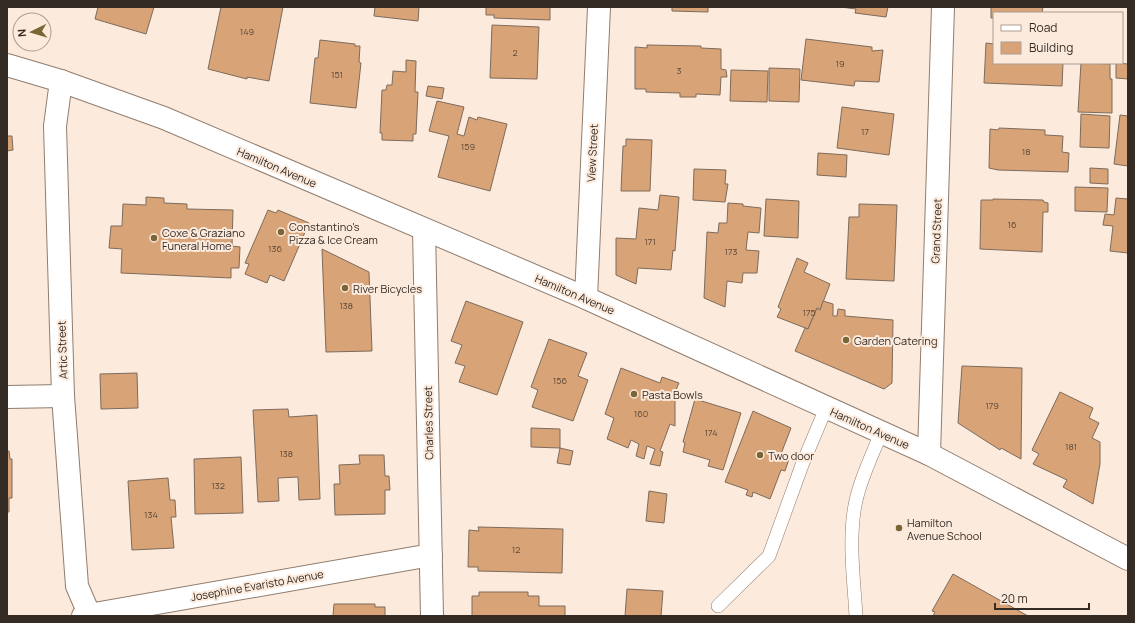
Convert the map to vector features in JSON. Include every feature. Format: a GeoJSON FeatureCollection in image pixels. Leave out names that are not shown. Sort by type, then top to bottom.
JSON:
{"type":"FeatureCollection","features":[{"type":"Feature","properties":{"kind":"street","name":"View Street"},"geometry":{"type":"LineString","coordinates":[[586,298],[598,7]]}},
{"type":"Feature","properties":{"kind":"street","name":"Grand Street"},"geometry":{"type":"LineString","coordinates":[[929,454],[943,7]]}},
{"type":"Feature","properties":{"kind":"street","name":"Hamilton Avenue"},"geometry":{"type":"LineString","coordinates":[[7,65],[61,81],[164,118],[586,298],[929,454],[1128,559]]}},
{"type":"Feature","properties":{"kind":"street","name":"Artic Street"},"geometry":{"type":"LineString","coordinates":[[61,81],[55,126],[64,396],[77,586],[88,616]]}},
{"type":"Feature","properties":{"kind":"street","name":"Charles Street"},"geometry":{"type":"LineString","coordinates":[[424,230],[432,616]]}},
{"type":"Feature","properties":{"kind":"street"},"geometry":{"type":"LineString","coordinates":[[7,397],[64,396]]}},
{"type":"Feature","properties":{"kind":"street","name":"Josephine Evaristo Avenue"},"geometry":{"type":"LineString","coordinates":[[88,616],[431,555]]}},
{"type":"Feature","properties":{"kind":"lane"},"geometry":{"type":"LineString","coordinates":[[718,606],[769,556],[802,465],[826,408]]}},
{"type":"Feature","properties":{"kind":"lane"},"geometry":{"type":"LineString","coordinates":[[856,616],[852,571],[854,511],[864,476],[881,433]]}},
{"type":"Feature","properties":{"kind":"building"},"geometry":{"type":"Polygon","coordinates":[[[98,7],[154,7],[146,34],[95,19],[98,7]]]}},
{"type":"Feature","properties":{"kind":"building"},"geometry":{"type":"Polygon","coordinates":[[[221,7],[283,7],[269,81],[247,77],[247,79],[208,69],[221,7]]]}},
{"type":"Feature","properties":{"kind":"building"},"geometry":{"type":"Polygon","coordinates":[[[375,7],[419,7],[418,21],[374,16],[375,7]]]}},
{"type":"Feature","properties":{"kind":"building"},"geometry":{"type":"Polygon","coordinates":[[[486,7],[550,7],[550,20],[494,18],[494,15],[486,15],[486,7]]]}},
{"type":"Feature","properties":{"kind":"building"},"geometry":{"type":"Polygon","coordinates":[[[672,7],[708,7],[708,12],[672,11],[672,7]]]}},
{"type":"Feature","properties":{"kind":"building"},"geometry":{"type":"Polygon","coordinates":[[[841,7],[888,7],[886,17],[855,13],[856,9],[841,7]]]}},
{"type":"Feature","properties":{"kind":"building"},"geometry":{"type":"Polygon","coordinates":[[[991,7],[1043,7],[1042,12],[993,12],[993,18],[991,18],[991,7]]]}},
{"type":"Feature","properties":{"kind":"building"},"geometry":{"type":"Polygon","coordinates":[[[492,25],[539,27],[537,79],[490,78],[492,25]]]}},
{"type":"Feature","properties":{"kind":"building"},"geometry":{"type":"Polygon","coordinates":[[[806,39],[872,47],[872,51],[883,50],[879,82],[855,81],[854,86],[801,80],[806,39]]]}},
{"type":"Feature","properties":{"kind":"building"},"geometry":{"type":"Polygon","coordinates":[[[320,40],[355,44],[355,46],[360,46],[359,62],[361,63],[356,108],[310,103],[315,58],[318,58],[320,40]]]}},
{"type":"Feature","properties":{"kind":"building"},"geometry":{"type":"Polygon","coordinates":[[[986,43],[993,44],[993,64],[1063,64],[1062,86],[984,83],[986,43]]]}},
{"type":"Feature","properties":{"kind":"building"},"geometry":{"type":"Polygon","coordinates":[[[647,45],[701,46],[701,48],[721,49],[721,69],[726,70],[727,77],[721,77],[720,95],[696,94],[696,97],[680,97],[680,93],[646,92],[646,89],[635,89],[635,47],[647,48],[647,45]]]}},
{"type":"Feature","properties":{"kind":"building"},"geometry":{"type":"Polygon","coordinates":[[[406,60],[416,61],[415,92],[418,92],[416,134],[413,134],[413,141],[382,140],[382,133],[380,133],[382,90],[386,90],[387,85],[392,85],[393,71],[406,72],[406,60]]]}},
{"type":"Feature","properties":{"kind":"building"},"geometry":{"type":"Polygon","coordinates":[[[1081,64],[1110,64],[1110,79],[1112,79],[1112,113],[1078,112],[1081,64]]]}},
{"type":"Feature","properties":{"kind":"building"},"geometry":{"type":"Polygon","coordinates":[[[1116,64],[1128,64],[1128,79],[1116,78],[1116,64]]]}},
{"type":"Feature","properties":{"kind":"building"},"geometry":{"type":"Polygon","coordinates":[[[769,68],[800,69],[799,102],[769,101],[769,68]]]}},
{"type":"Feature","properties":{"kind":"building"},"geometry":{"type":"Polygon","coordinates":[[[731,70],[768,71],[767,102],[730,101],[731,70]]]}},
{"type":"Feature","properties":{"kind":"building"},"geometry":{"type":"Polygon","coordinates":[[[428,86],[444,88],[442,99],[426,96],[428,86]]]}},
{"type":"Feature","properties":{"kind":"building"},"geometry":{"type":"Polygon","coordinates":[[[437,101],[464,107],[457,134],[464,136],[469,117],[477,120],[478,117],[507,124],[490,191],[438,177],[449,136],[429,131],[437,101]]]}},
{"type":"Feature","properties":{"kind":"building"},"geometry":{"type":"Polygon","coordinates":[[[842,107],[894,114],[889,155],[837,148],[842,107]]]}},
{"type":"Feature","properties":{"kind":"building"},"geometry":{"type":"Polygon","coordinates":[[[1081,114],[1110,116],[1109,148],[1080,147],[1081,114]]]}},
{"type":"Feature","properties":{"kind":"building"},"geometry":{"type":"Polygon","coordinates":[[[1120,115],[1128,116],[1128,166],[1114,164],[1120,115]]]}},
{"type":"Feature","properties":{"kind":"building"},"geometry":{"type":"Polygon","coordinates":[[[999,128],[1045,130],[1045,135],[1063,136],[1062,152],[1069,153],[1068,172],[998,170],[989,168],[990,129],[998,130],[999,128]]]}},
{"type":"Feature","properties":{"kind":"building"},"geometry":{"type":"Polygon","coordinates":[[[7,136],[12,136],[13,150],[7,151],[7,136]]]}},
{"type":"Feature","properties":{"kind":"building"},"geometry":{"type":"Polygon","coordinates":[[[626,139],[652,140],[650,191],[621,191],[623,146],[626,146],[626,139]]]}},
{"type":"Feature","properties":{"kind":"building"},"geometry":{"type":"Polygon","coordinates":[[[818,153],[847,155],[846,177],[817,175],[818,153]]]}},
{"type":"Feature","properties":{"kind":"building"},"geometry":{"type":"Polygon","coordinates":[[[1090,168],[1108,169],[1108,184],[1090,183],[1090,168]]]}},
{"type":"Feature","properties":{"kind":"building"},"geometry":{"type":"Polygon","coordinates":[[[694,169],[726,170],[725,184],[728,184],[725,202],[693,200],[694,169]]]}},
{"type":"Feature","properties":{"kind":"building"},"geometry":{"type":"Polygon","coordinates":[[[1075,187],[1108,188],[1107,212],[1075,211],[1075,187]]]}},
{"type":"Feature","properties":{"kind":"building"},"geometry":{"type":"Polygon","coordinates":[[[660,195],[679,197],[675,251],[673,250],[671,270],[638,268],[636,284],[616,275],[616,238],[636,239],[639,208],[658,210],[660,195]]]}},
{"type":"Feature","properties":{"kind":"building"},"geometry":{"type":"Polygon","coordinates":[[[146,197],[164,198],[164,203],[187,204],[187,209],[233,210],[232,246],[240,247],[239,268],[231,268],[231,278],[121,273],[122,249],[109,248],[111,226],[122,226],[123,204],[146,205],[146,197]]]}},
{"type":"Feature","properties":{"kind":"building"},"geometry":{"type":"Polygon","coordinates":[[[1116,198],[1128,199],[1128,253],[1110,251],[1113,226],[1103,225],[1105,214],[1114,215],[1116,198]]]}},
{"type":"Feature","properties":{"kind":"building"},"geometry":{"type":"Polygon","coordinates":[[[766,199],[799,201],[798,238],[764,236],[766,199]]]}},
{"type":"Feature","properties":{"kind":"building"},"geometry":{"type":"Polygon","coordinates":[[[981,200],[1043,200],[1044,202],[1048,203],[1048,212],[1043,212],[1042,252],[980,249],[981,200]]]}},
{"type":"Feature","properties":{"kind":"building"},"geometry":{"type":"Polygon","coordinates":[[[728,203],[743,204],[743,206],[761,208],[759,233],[748,232],[746,250],[759,251],[757,273],[743,273],[742,283],[727,281],[725,307],[704,298],[707,232],[718,233],[719,223],[727,223],[728,203]]]}},
{"type":"Feature","properties":{"kind":"building"},"geometry":{"type":"Polygon","coordinates":[[[859,204],[897,205],[894,281],[846,279],[849,217],[859,217],[859,204]]]}},
{"type":"Feature","properties":{"kind":"building"},"geometry":{"type":"Polygon","coordinates":[[[268,210],[276,213],[278,210],[309,223],[284,281],[270,275],[267,283],[245,274],[249,264],[245,263],[268,210]]]}},
{"type":"Feature","properties":{"kind":"building"},"geometry":{"type":"Polygon","coordinates":[[[322,249],[369,272],[372,351],[326,352],[322,249]]]}},
{"type":"Feature","properties":{"kind":"building"},"geometry":{"type":"Polygon","coordinates":[[[797,258],[808,263],[804,272],[830,284],[820,310],[817,308],[808,329],[777,317],[781,309],[778,307],[797,258]]]}},
{"type":"Feature","properties":{"kind":"building"},"geometry":{"type":"Polygon","coordinates":[[[466,301],[523,322],[497,395],[459,382],[465,366],[455,363],[462,345],[451,341],[466,301]]]}},
{"type":"Feature","properties":{"kind":"building","name":"Garden Catering"},"geometry":{"type":"Polygon","coordinates":[[[823,301],[833,304],[833,316],[837,316],[838,309],[845,310],[845,316],[893,320],[892,383],[884,389],[795,351],[805,328],[808,329],[817,308],[820,310],[823,301]]]}},
{"type":"Feature","properties":{"kind":"building"},"geometry":{"type":"Polygon","coordinates":[[[549,339],[587,353],[578,376],[588,380],[573,421],[532,407],[538,390],[531,387],[549,339]]]}},
{"type":"Feature","properties":{"kind":"building"},"geometry":{"type":"Polygon","coordinates":[[[962,366],[1022,368],[1021,459],[1001,448],[1000,450],[958,423],[962,366]]]}},
{"type":"Feature","properties":{"kind":"building"},"geometry":{"type":"Polygon","coordinates":[[[621,368],[660,383],[662,377],[679,383],[675,392],[675,426],[670,424],[660,451],[663,452],[660,466],[650,464],[655,449],[647,446],[644,459],[636,456],[639,444],[631,440],[628,448],[607,439],[614,418],[605,414],[621,368]]]}},
{"type":"Feature","properties":{"kind":"building"},"geometry":{"type":"Polygon","coordinates":[[[137,373],[138,408],[101,409],[100,374],[137,373]]]}},
{"type":"Feature","properties":{"kind":"building"},"geometry":{"type":"Polygon","coordinates":[[[1060,392],[1093,408],[1089,418],[1099,423],[1092,438],[1100,442],[1100,464],[1093,504],[1063,487],[1067,480],[1033,464],[1039,454],[1032,450],[1060,392]]]}},
{"type":"Feature","properties":{"kind":"building"},"geometry":{"type":"Polygon","coordinates":[[[695,399],[741,413],[723,470],[708,466],[710,460],[683,452],[685,443],[683,442],[695,399]]]}},
{"type":"Feature","properties":{"kind":"building"},"geometry":{"type":"Polygon","coordinates":[[[288,409],[289,417],[317,415],[320,499],[299,500],[298,477],[278,478],[279,501],[258,502],[253,410],[288,409]]]}},
{"type":"Feature","properties":{"kind":"building","name":"Two door"},"geometry":{"type":"Polygon","coordinates":[[[753,411],[791,428],[781,454],[789,459],[785,471],[781,470],[770,499],[753,492],[752,497],[746,495],[748,490],[725,482],[753,411]]]}},
{"type":"Feature","properties":{"kind":"building"},"geometry":{"type":"Polygon","coordinates":[[[531,428],[560,429],[560,448],[531,447],[531,428]]]}},
{"type":"Feature","properties":{"kind":"building"},"geometry":{"type":"Polygon","coordinates":[[[560,448],[573,451],[570,465],[557,463],[560,448]]]}},
{"type":"Feature","properties":{"kind":"building"},"geometry":{"type":"Polygon","coordinates":[[[7,451],[9,451],[10,459],[12,459],[12,498],[9,498],[9,512],[7,512],[7,451]]]}},
{"type":"Feature","properties":{"kind":"building"},"geometry":{"type":"Polygon","coordinates":[[[359,455],[384,455],[385,476],[389,476],[390,490],[385,490],[385,514],[335,515],[334,484],[340,484],[339,465],[360,464],[359,455]]]}},
{"type":"Feature","properties":{"kind":"building"},"geometry":{"type":"Polygon","coordinates":[[[241,457],[243,513],[195,514],[194,459],[241,457]]]}},
{"type":"Feature","properties":{"kind":"building"},"geometry":{"type":"Polygon","coordinates":[[[168,478],[170,500],[175,500],[176,517],[171,517],[174,548],[132,550],[128,481],[168,478]]]}},
{"type":"Feature","properties":{"kind":"building"},"geometry":{"type":"Polygon","coordinates":[[[649,491],[667,494],[664,523],[646,521],[649,491]]]}},
{"type":"Feature","properties":{"kind":"building"},"geometry":{"type":"Polygon","coordinates":[[[478,527],[563,529],[562,573],[478,571],[478,567],[468,567],[469,530],[479,531],[478,527]]]}},
{"type":"Feature","properties":{"kind":"building"},"geometry":{"type":"Polygon","coordinates":[[[953,574],[1028,616],[933,616],[935,612],[932,611],[953,574]]]}},
{"type":"Feature","properties":{"kind":"building"},"geometry":{"type":"Polygon","coordinates":[[[627,589],[663,591],[661,616],[625,616],[627,589]]]}},
{"type":"Feature","properties":{"kind":"building"},"geometry":{"type":"Polygon","coordinates":[[[479,592],[528,592],[528,596],[539,596],[539,606],[565,606],[565,616],[472,616],[472,596],[479,596],[479,592]]]}},
{"type":"Feature","properties":{"kind":"building"},"geometry":{"type":"Polygon","coordinates":[[[334,604],[375,604],[375,607],[385,607],[385,616],[333,616],[334,604]]]}},
{"type":"Feature","properties":{"kind":"place","name":"Constantino's Pizza & Ice Cream"},"geometry":{"type":"Point","coordinates":[281,232]}},
{"type":"Feature","properties":{"kind":"place","name":"Coxe & Graziano Funeral Home"},"geometry":{"type":"Point","coordinates":[154,238]}},
{"type":"Feature","properties":{"kind":"place","name":"River Bicycles"},"geometry":{"type":"Point","coordinates":[345,288]}},
{"type":"Feature","properties":{"kind":"place","name":"Garden Catering"},"geometry":{"type":"Point","coordinates":[846,340]}},
{"type":"Feature","properties":{"kind":"place","name":"Pasta Bowls"},"geometry":{"type":"Point","coordinates":[634,394]}},
{"type":"Feature","properties":{"kind":"place","name":"Two door"},"geometry":{"type":"Point","coordinates":[760,455]}},
{"type":"Feature","properties":{"kind":"place","name":"Hamilton Avenue School"},"geometry":{"type":"Point","coordinates":[899,528]}}]}
